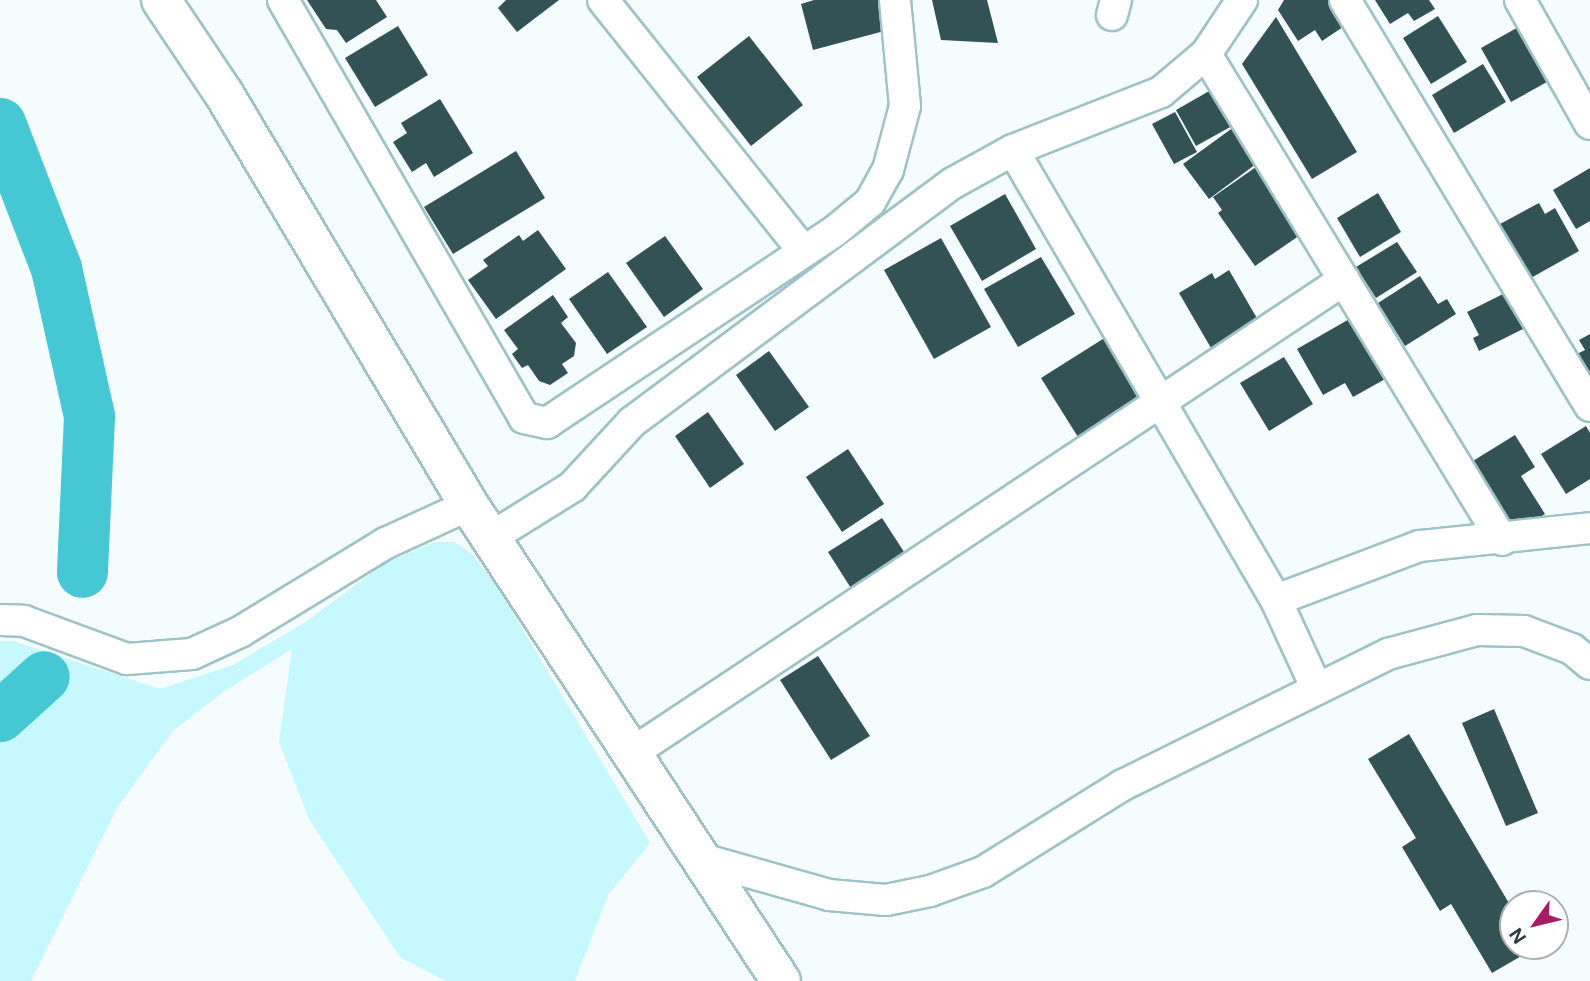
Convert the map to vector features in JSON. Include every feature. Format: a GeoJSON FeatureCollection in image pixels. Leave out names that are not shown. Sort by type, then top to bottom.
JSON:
{"type":"FeatureCollection","features":[{"type":"Feature","properties":{"kind":"main road"},"geometry":{"type":"LineString","coordinates":[[161,0],[224,94],[468,505],[781,981]]}},
{"type":"Feature","properties":{"kind":"street"},"geometry":{"type":"LineString","coordinates":[[282,0],[524,418],[547,423],[835,230],[870,202],[888,170],[905,106],[895,0]]}},
{"type":"Feature","properties":{"kind":"street"},"geometry":{"type":"LineString","coordinates":[[603,0],[802,250]]}},
{"type":"Feature","properties":{"kind":"street"},"geometry":{"type":"LineString","coordinates":[[490,538],[572,487],[632,422],[953,183],[1013,150],[1161,92],[1206,54],[1242,0]]}},
{"type":"Feature","properties":{"kind":"street"},"geometry":{"type":"LineString","coordinates":[[1345,0],[1590,406]]}},
{"type":"Feature","properties":{"kind":"street"},"geometry":{"type":"LineString","coordinates":[[1520,0],[1590,124]]}},
{"type":"Feature","properties":{"kind":"street"},"geometry":{"type":"LineString","coordinates":[[1206,54],[1502,540]]}},
{"type":"Feature","properties":{"kind":"street"},"geometry":{"type":"LineString","coordinates":[[1013,150],[1276,600],[1317,689]]}},
{"type":"Feature","properties":{"kind":"street"},"geometry":{"type":"LineString","coordinates":[[632,753],[1344,280]]}},
{"type":"Feature","properties":{"kind":"street"},"geometry":{"type":"LineString","coordinates":[[12,621],[127,659],[181,656],[216,643],[386,543],[468,505]]}},
{"type":"Feature","properties":{"kind":"street"},"geometry":{"type":"LineString","coordinates":[[1276,600],[1420,547],[1502,540],[1590,528]]}},
{"type":"Feature","properties":{"kind":"street"},"geometry":{"type":"LineString","coordinates":[[702,859],[829,895],[886,900],[930,891],[983,872],[1123,785],[1388,654],[1476,630],[1524,631],[1572,649],[1590,664]]}},
{"type":"Feature","properties":{"kind":"shaded area"},"geometry":{"type":"Polygon","coordinates":[[[434,542],[454,542],[470,552],[496,585],[650,843],[608,895],[575,981],[446,981],[400,957],[309,819],[279,742],[292,649],[226,690],[174,730],[118,806],[31,981],[0,981],[0,641],[13,641],[160,689],[233,665],[304,623],[384,564],[434,542]]]}},
{"type":"Feature","properties":{"kind":"building"},"geometry":{"type":"Polygon","coordinates":[[[307,0],[376,0],[387,17],[346,43],[337,30],[326,29],[307,0]]]}},
{"type":"Feature","properties":{"kind":"building"},"geometry":{"type":"Polygon","coordinates":[[[506,0],[559,0],[517,32],[498,8],[506,0]]]}},
{"type":"Feature","properties":{"kind":"building"},"geometry":{"type":"Polygon","coordinates":[[[814,0],[880,0],[888,30],[813,50],[801,4],[814,0]]]}},
{"type":"Feature","properties":{"kind":"building"},"geometry":{"type":"Polygon","coordinates":[[[932,0],[987,0],[998,43],[941,40],[932,0]]]}},
{"type":"Feature","properties":{"kind":"building"},"geometry":{"type":"Polygon","coordinates":[[[1284,0],[1338,0],[1352,21],[1322,41],[1315,30],[1298,41],[1278,10],[1284,0]]]}},
{"type":"Feature","properties":{"kind":"building"},"geometry":{"type":"Polygon","coordinates":[[[1375,0],[1429,0],[1435,9],[1414,21],[1408,13],[1390,24],[1375,0]]]}},
{"type":"Feature","properties":{"kind":"building"},"geometry":{"type":"Polygon","coordinates":[[[1438,16],[1467,62],[1431,84],[1403,38],[1438,16]]]}},
{"type":"Feature","properties":{"kind":"building"},"geometry":{"type":"Polygon","coordinates":[[[1276,17],[1357,152],[1312,179],[1242,64],[1276,17]]]}},
{"type":"Feature","properties":{"kind":"building"},"geometry":{"type":"Polygon","coordinates":[[[1522,25],[1554,78],[1511,102],[1481,48],[1522,25]]]}},
{"type":"Feature","properties":{"kind":"building"},"geometry":{"type":"Polygon","coordinates":[[[398,26],[428,75],[375,107],[345,58],[398,26]]]}},
{"type":"Feature","properties":{"kind":"building"},"geometry":{"type":"Polygon","coordinates":[[[749,36],[803,105],[751,146],[697,77],[749,36]]]}},
{"type":"Feature","properties":{"kind":"building"},"geometry":{"type":"Polygon","coordinates":[[[1483,64],[1506,102],[1454,133],[1432,95],[1483,64]]]}},
{"type":"Feature","properties":{"kind":"building"},"geometry":{"type":"Polygon","coordinates":[[[1211,90],[1232,126],[1196,146],[1176,110],[1211,90]]]}},
{"type":"Feature","properties":{"kind":"building"},"geometry":{"type":"Polygon","coordinates":[[[440,99],[473,153],[434,177],[426,163],[412,172],[393,142],[407,133],[401,123],[440,99]]]}},
{"type":"Feature","properties":{"kind":"building"},"geometry":{"type":"Polygon","coordinates":[[[1175,112],[1197,152],[1174,164],[1152,124],[1175,112]]]}},
{"type":"Feature","properties":{"kind":"building"},"geometry":{"type":"Polygon","coordinates":[[[1238,124],[1259,151],[1250,157],[1256,164],[1209,199],[1183,164],[1238,124]]]}},
{"type":"Feature","properties":{"kind":"building"},"geometry":{"type":"Polygon","coordinates":[[[516,151],[545,198],[453,254],[424,207],[516,151]]]}},
{"type":"Feature","properties":{"kind":"building"},"geometry":{"type":"Polygon","coordinates":[[[1256,167],[1303,233],[1255,266],[1218,213],[1222,210],[1213,197],[1256,167]]]}},
{"type":"Feature","properties":{"kind":"building"},"geometry":{"type":"Polygon","coordinates":[[[1590,168],[1590,221],[1576,229],[1553,190],[1590,168]]]}},
{"type":"Feature","properties":{"kind":"building"},"geometry":{"type":"Polygon","coordinates":[[[1378,193],[1401,232],[1360,257],[1337,218],[1378,193]]]}},
{"type":"Feature","properties":{"kind":"building"},"geometry":{"type":"Polygon","coordinates":[[[1005,194],[1036,249],[982,281],[950,226],[1005,194]]]}},
{"type":"Feature","properties":{"kind":"building"},"geometry":{"type":"Polygon","coordinates":[[[1539,203],[1545,214],[1555,208],[1579,251],[1529,279],[1500,224],[1539,203]]]}},
{"type":"Feature","properties":{"kind":"building"},"geometry":{"type":"Polygon","coordinates":[[[538,230],[566,269],[496,319],[468,280],[488,266],[483,260],[519,235],[523,241],[538,230]]]}},
{"type":"Feature","properties":{"kind":"building"},"geometry":{"type":"Polygon","coordinates":[[[665,236],[703,289],[664,317],[626,263],[665,236]]]}},
{"type":"Feature","properties":{"kind":"building"},"geometry":{"type":"Polygon","coordinates":[[[941,238],[991,327],[934,359],[884,270],[941,238]]]}},
{"type":"Feature","properties":{"kind":"building"},"geometry":{"type":"Polygon","coordinates":[[[1397,242],[1417,272],[1376,298],[1356,267],[1397,242]]]}},
{"type":"Feature","properties":{"kind":"building"},"geometry":{"type":"Polygon","coordinates":[[[1041,257],[1075,314],[1018,347],[984,289],[1041,257]]]}},
{"type":"Feature","properties":{"kind":"building"},"geometry":{"type":"Polygon","coordinates":[[[1229,270],[1258,320],[1211,348],[1179,293],[1212,273],[1215,279],[1229,270]]]}},
{"type":"Feature","properties":{"kind":"building"},"geometry":{"type":"Polygon","coordinates":[[[608,272],[647,327],[607,354],[569,299],[608,272]]]}},
{"type":"Feature","properties":{"kind":"building"},"geometry":{"type":"Polygon","coordinates":[[[1420,276],[1438,304],[1447,299],[1456,314],[1405,346],[1378,303],[1420,276]]]}},
{"type":"Feature","properties":{"kind":"building"},"geometry":{"type":"Polygon","coordinates":[[[1511,290],[1529,326],[1479,351],[1473,338],[1479,335],[1467,312],[1511,290]]]}},
{"type":"Feature","properties":{"kind":"building"},"geometry":{"type":"Polygon","coordinates":[[[553,295],[568,317],[561,323],[576,343],[574,356],[562,364],[568,373],[550,385],[539,381],[528,365],[522,368],[512,354],[518,349],[504,330],[553,295]]]}},
{"type":"Feature","properties":{"kind":"building"},"geometry":{"type":"Polygon","coordinates":[[[1353,317],[1387,378],[1353,397],[1345,383],[1323,395],[1297,349],[1353,317]]]}},
{"type":"Feature","properties":{"kind":"building"},"geometry":{"type":"Polygon","coordinates":[[[1590,334],[1590,378],[1577,354],[1585,350],[1579,340],[1590,334]]]}},
{"type":"Feature","properties":{"kind":"building"},"geometry":{"type":"Polygon","coordinates":[[[1106,337],[1143,397],[1078,437],[1041,378],[1106,337]]]}},
{"type":"Feature","properties":{"kind":"building"},"geometry":{"type":"Polygon","coordinates":[[[769,351],[809,407],[775,431],[736,375],[769,351]]]}},
{"type":"Feature","properties":{"kind":"building"},"geometry":{"type":"Polygon","coordinates":[[[1284,357],[1313,404],[1269,431],[1240,383],[1284,357]]]}},
{"type":"Feature","properties":{"kind":"building"},"geometry":{"type":"Polygon","coordinates":[[[708,412],[744,464],[710,488],[675,436],[708,412]]]}},
{"type":"Feature","properties":{"kind":"building"},"geometry":{"type":"Polygon","coordinates":[[[1586,426],[1590,433],[1590,479],[1566,494],[1541,454],[1586,426]]]}},
{"type":"Feature","properties":{"kind":"building"},"geometry":{"type":"Polygon","coordinates":[[[1515,435],[1535,467],[1521,476],[1545,514],[1513,534],[1468,464],[1515,435]]]}},
{"type":"Feature","properties":{"kind":"building"},"geometry":{"type":"Polygon","coordinates":[[[848,449],[884,504],[842,532],[806,477],[848,449]]]}},
{"type":"Feature","properties":{"kind":"building"},"geometry":{"type":"Polygon","coordinates":[[[882,518],[908,558],[854,593],[828,552],[882,518]]]}},
{"type":"Feature","properties":{"kind":"building"},"geometry":{"type":"Polygon","coordinates":[[[818,656],[870,736],[831,760],[780,680],[818,656]]]}},
{"type":"Feature","properties":{"kind":"building"},"geometry":{"type":"Polygon","coordinates":[[[1494,709],[1538,813],[1506,826],[1462,723],[1494,709]]]}},
{"type":"Feature","properties":{"kind":"building"},"geometry":{"type":"Polygon","coordinates":[[[1409,734],[1501,890],[1499,890],[1499,960],[1514,960],[1492,973],[1451,904],[1440,911],[1402,847],[1416,838],[1368,759],[1409,734]]]}},
{"type":"Feature","properties":{"kind":"waterway"},"geometry":{"type":"LineString","coordinates":[[0,123],[56,268],[89,416],[82,572]]}},
{"type":"Feature","properties":{"kind":"waterway"},"geometry":{"type":"LineString","coordinates":[[0,716],[44,676]]}}]}
